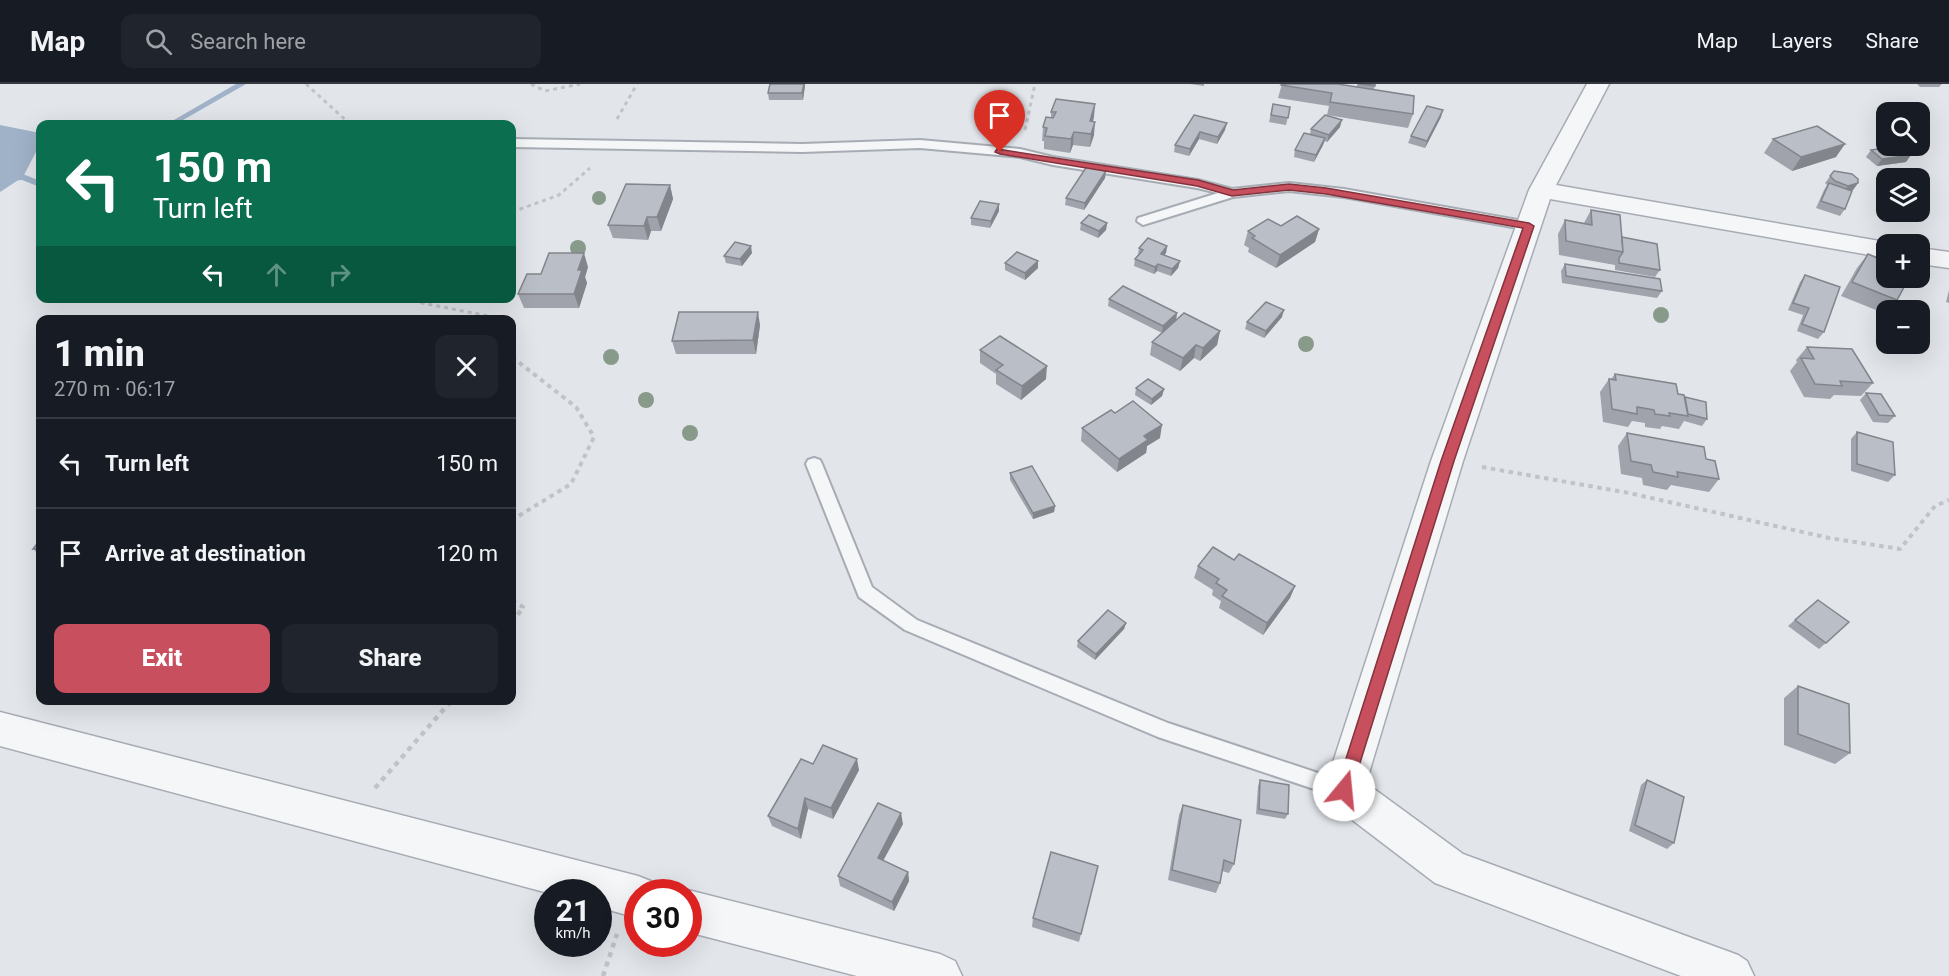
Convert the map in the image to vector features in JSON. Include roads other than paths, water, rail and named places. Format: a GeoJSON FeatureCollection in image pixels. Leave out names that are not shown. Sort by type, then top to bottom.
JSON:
{"type":"FeatureCollection","features":[{"type":"Feature","properties":{"kind":"street"},"geometry":{"type":"LineString","coordinates":[[1598,84],[1541,190],[1447,461],[1344,790],[1450,869],[1723,970],[1732,976]]}},
{"type":"Feature","properties":{"kind":"street"},"geometry":{"type":"LineString","coordinates":[[1541,190],[1876,248]]}},
{"type":"Feature","properties":{"kind":"street"},"geometry":{"type":"LineString","coordinates":[[1930,257],[1949,260]]}},
{"type":"Feature","properties":{"kind":"street"},"geometry":{"type":"LineString","coordinates":[[0,729],[624,893]]}},
{"type":"Feature","properties":{"kind":"street"},"geometry":{"type":"LineString","coordinates":[[702,915],[940,976]]}},
{"type":"Feature","properties":{"kind":"lane"},"geometry":{"type":"LineString","coordinates":[[516,143],[802,148],[920,144],[1020,153],[1053,161],[1198,183],[1232,193]]}},
{"type":"Feature","properties":{"kind":"lane"},"geometry":{"type":"LineString","coordinates":[[1143,221],[1232,193],[1289,187],[1344,193],[1529,226]]}},
{"type":"Feature","properties":{"kind":"lane"},"geometry":{"type":"LineString","coordinates":[[814,464],[865,592],[911,625],[1165,731],[1344,790]]}},
{"type":"Feature","properties":{"kind":"water"},"geometry":{"type":"Polygon","coordinates":[[[0,125],[36,132],[36,152],[23,177],[0,192],[0,125]]]}},
{"type":"Feature","properties":{"kind":"waterway"},"geometry":{"type":"LineString","coordinates":[[178,120],[242,84]]}},
{"type":"Feature","properties":{"kind":"waterway"},"geometry":{"type":"LineString","coordinates":[[0,179],[23,177],[36,182]]}}]}
